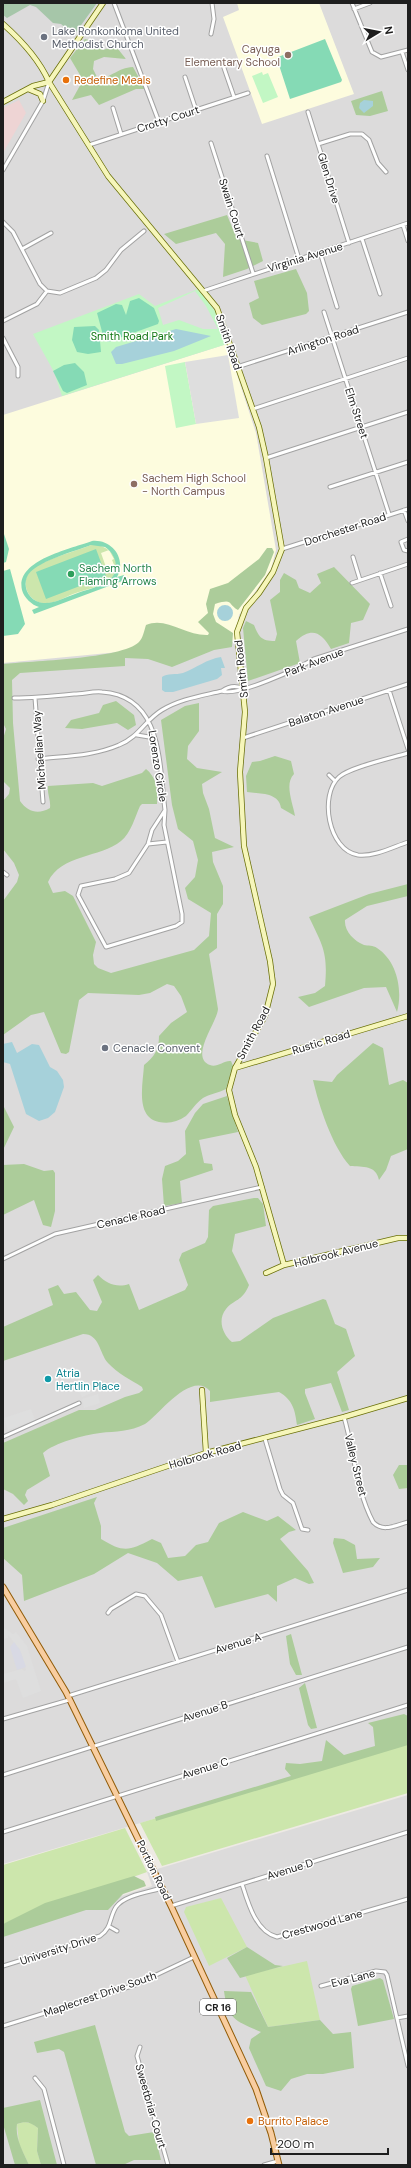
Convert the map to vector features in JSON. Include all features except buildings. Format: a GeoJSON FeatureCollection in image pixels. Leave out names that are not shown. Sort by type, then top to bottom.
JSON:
{"type":"FeatureCollection","features":[{"type":"Feature","properties":{"kind":"main road","name":"Portion Road"},"geometry":{"type":"LineString","coordinates":[[3,1587],[36,1639],[68,1698],[118,1796],[171,1906],[256,2089],[279,2163]]}},
{"type":"Feature","properties":{"kind":"street"},"geometry":{"type":"LineString","coordinates":[[3,170],[43,101],[49,82],[103,3]]}},
{"type":"Feature","properties":{"kind":"street"},"geometry":{"type":"LineString","coordinates":[[114,3],[158,122]]}},
{"type":"Feature","properties":{"kind":"street"},"geometry":{"type":"LineString","coordinates":[[211,34],[214,19],[212,3]]}},
{"type":"Feature","properties":{"kind":"street"},"geometry":{"type":"LineString","coordinates":[[352,3],[372,52],[382,57],[408,50]]}},
{"type":"Feature","properties":{"kind":"street"},"geometry":{"type":"LineString","coordinates":[[354,9],[370,3]]}},
{"type":"Feature","properties":{"kind":"street","name":"Smith Road"},"geometry":{"type":"LineString","coordinates":[[3,24],[36,59],[49,82],[121,193],[217,308],[222,318],[237,367],[259,427],[282,549],[273,572],[259,593],[246,608],[237,632],[244,689],[243,738],[240,772],[244,846],[270,962],[273,984],[265,1016],[235,1068],[228,1090],[235,1115],[262,1187],[284,1265]]}},
{"type":"Feature","properties":{"kind":"street"},"geometry":{"type":"LineString","coordinates":[[402,52],[408,70]]}},
{"type":"Feature","properties":{"kind":"street"},"geometry":{"type":"LineString","coordinates":[[223,65],[234,97]]}},
{"type":"Feature","properties":{"kind":"street"},"geometry":{"type":"LineString","coordinates":[[185,77],[196,110]]}},
{"type":"Feature","properties":{"kind":"street"},"geometry":{"type":"LineString","coordinates":[[3,102],[28,89],[49,82]]}},
{"type":"Feature","properties":{"kind":"street"},"geometry":{"type":"LineString","coordinates":[[28,89],[40,94],[43,101]]}},
{"type":"Feature","properties":{"kind":"street","name":"Crotty Court"},"geometry":{"type":"LineString","coordinates":[[89,145],[248,93]]}},
{"type":"Feature","properties":{"kind":"street"},"geometry":{"type":"LineString","coordinates":[[113,108],[121,134]]}},
{"type":"Feature","properties":{"kind":"street","name":"Glen Drive"},"geometry":{"type":"LineString","coordinates":[[308,112],[349,243]]}},
{"type":"Feature","properties":{"kind":"street"},"geometry":{"type":"LineString","coordinates":[[318,144],[350,134],[362,134],[369,140],[378,163],[386,172]]}},
{"type":"Feature","properties":{"kind":"street","name":"Swain Court"},"geometry":{"type":"LineString","coordinates":[[211,144],[253,273]]}},
{"type":"Feature","properties":{"kind":"street"},"geometry":{"type":"LineString","coordinates":[[267,156],[298,259]]}},
{"type":"Feature","properties":{"kind":"street"},"geometry":{"type":"LineString","coordinates":[[3,222],[13,232],[40,284],[47,291],[60,293],[100,276],[121,250],[144,231]]}},
{"type":"Feature","properties":{"kind":"street","name":"Virginia Avenue"},"geometry":{"type":"LineString","coordinates":[[203,291],[253,273],[408,223]]}},
{"type":"Feature","properties":{"kind":"street"},"geometry":{"type":"LineString","coordinates":[[403,225],[408,241]]}},
{"type":"Feature","properties":{"kind":"street"},"geometry":{"type":"LineString","coordinates":[[22,249],[51,233]]}},
{"type":"Feature","properties":{"kind":"street"},"geometry":{"type":"LineString","coordinates":[[362,239],[380,294]]}},
{"type":"Feature","properties":{"kind":"street"},"geometry":{"type":"LineString","coordinates":[[320,252],[337,307]]}},
{"type":"Feature","properties":{"kind":"street"},"geometry":{"type":"LineString","coordinates":[[3,321],[37,304],[47,291]]}},
{"type":"Feature","properties":{"kind":"street","name":"Elm Street"},"geometry":{"type":"LineString","coordinates":[[324,312],[389,514]]}},
{"type":"Feature","properties":{"kind":"street","name":"Arlington Road"},"geometry":{"type":"LineString","coordinates":[[237,367],[332,338],[408,312]]}},
{"type":"Feature","properties":{"kind":"street"},"geometry":{"type":"LineString","coordinates":[[3,338],[18,367],[18,376]]}},
{"type":"Feature","properties":{"kind":"street"},"geometry":{"type":"LineString","coordinates":[[253,409],[408,358]]}},
{"type":"Feature","properties":{"kind":"street"},"geometry":{"type":"LineString","coordinates":[[266,458],[408,412]]}},
{"type":"Feature","properties":{"kind":"street"},"geometry":{"type":"LineString","coordinates":[[330,487],[408,462]]}},
{"type":"Feature","properties":{"kind":"street"},"geometry":{"type":"LineString","coordinates":[[406,509],[408,521]]}},
{"type":"Feature","properties":{"kind":"street","name":"Dorchester Road"},"geometry":{"type":"LineString","coordinates":[[282,549],[406,509]]}},
{"type":"Feature","properties":{"kind":"street"},"geometry":{"type":"LineString","coordinates":[[408,539],[401,542],[404,550],[408,551]]}},
{"type":"Feature","properties":{"kind":"street"},"geometry":{"type":"LineString","coordinates":[[353,557],[360,580]]}},
{"type":"Feature","properties":{"kind":"street"},"geometry":{"type":"LineString","coordinates":[[352,583],[408,564]]}},
{"type":"Feature","properties":{"kind":"street"},"geometry":{"type":"LineString","coordinates":[[380,573],[391,606]]}},
{"type":"Feature","properties":{"kind":"street","name":"Park Avenue"},"geometry":{"type":"LineString","coordinates":[[38,759],[94,753],[120,745],[137,735],[161,711],[185,699],[222,691],[227,693],[244,689],[302,667],[314,659],[408,629]]}},
{"type":"Feature","properties":{"kind":"street","name":"Balaton Avenue"},"geometry":{"type":"LineString","coordinates":[[243,738],[408,684]]}},
{"type":"Feature","properties":{"kind":"street"},"geometry":{"type":"LineString","coordinates":[[389,690],[408,749]]}},
{"type":"Feature","properties":{"kind":"street","name":"Michaelian Way"},"geometry":{"type":"LineString","coordinates":[[14,698],[35,698],[102,692],[126,697],[142,710],[150,721]]}},
{"type":"Feature","properties":{"kind":"street","name":"Michaelian Way"},"geometry":{"type":"LineString","coordinates":[[35,698],[38,759],[43,802]]}},
{"type":"Feature","properties":{"kind":"street","name":"Lorenzo Circle"},"geometry":{"type":"LineString","coordinates":[[150,721],[156,742],[165,810],[164,825],[182,914],[182,922],[176,926],[106,947],[78,895],[81,886],[114,879],[129,872],[148,844],[152,830],[165,810]]}},
{"type":"Feature","properties":{"kind":"street"},"geometry":{"type":"LineString","coordinates":[[137,735],[149,737],[156,742]]}},
{"type":"Feature","properties":{"kind":"street"},"geometry":{"type":"LineString","coordinates":[[408,753],[347,772],[336,781],[329,793],[332,829],[341,847],[356,854],[372,854],[408,842]]}},
{"type":"Feature","properties":{"kind":"street"},"geometry":{"type":"LineString","coordinates":[[329,775],[336,781]]}},
{"type":"Feature","properties":{"kind":"street"},"geometry":{"type":"LineString","coordinates":[[148,844],[167,842]]}},
{"type":"Feature","properties":{"kind":"street"},"geometry":{"type":"LineString","coordinates":[[3,872],[7,875]]}},
{"type":"Feature","properties":{"kind":"street","name":"Rustic Road"},"geometry":{"type":"LineString","coordinates":[[235,1068],[408,1016]]}},
{"type":"Feature","properties":{"kind":"street","name":"Cenacle Road"},"geometry":{"type":"LineString","coordinates":[[3,1259],[55,1234],[262,1187]]}},
{"type":"Feature","properties":{"kind":"street","name":"Holbrook Avenue"},"geometry":{"type":"LineString","coordinates":[[266,1273],[284,1265],[398,1238],[408,1238]]}},
{"type":"Feature","properties":{"kind":"street"},"geometry":{"type":"LineString","coordinates":[[202,1390],[206,1453]]}},
{"type":"Feature","properties":{"kind":"street","name":"Holbrook Road"},"geometry":{"type":"LineString","coordinates":[[3,1519],[52,1505],[206,1453],[264,1439],[408,1398]]}},
{"type":"Feature","properties":{"kind":"street"},"geometry":{"type":"LineString","coordinates":[[3,1437],[79,1403]]}},
{"type":"Feature","properties":{"kind":"street","name":"Valley Street"},"geometry":{"type":"LineString","coordinates":[[344,1417],[352,1446],[356,1470],[373,1522],[378,1527],[385,1528],[408,1522]]}},
{"type":"Feature","properties":{"kind":"street"},"geometry":{"type":"LineString","coordinates":[[264,1439],[281,1492],[293,1503],[302,1529],[308,1530]]}},
{"type":"Feature","properties":{"kind":"street","name":"Avenue A"},"geometry":{"type":"LineString","coordinates":[[3,1718],[408,1590]]}},
{"type":"Feature","properties":{"kind":"street"},"geometry":{"type":"LineString","coordinates":[[108,1613],[136,1594],[145,1596],[161,1615],[178,1662]]}},
{"type":"Feature","properties":{"kind":"street","name":"Avenue B"},"geometry":{"type":"LineString","coordinates":[[3,1775],[408,1648]]}},
{"type":"Feature","properties":{"kind":"street","name":"Avenue C"},"geometry":{"type":"LineString","coordinates":[[3,1832],[408,1705]]}},
{"type":"Feature","properties":{"kind":"street","name":"Avenue D"},"geometry":{"type":"LineString","coordinates":[[171,1906],[408,1832]]}},
{"type":"Feature","properties":{"kind":"street","name":"Crestwood Lane"},"geometry":{"type":"LineString","coordinates":[[242,1884],[247,1900],[259,1924],[267,1933],[277,1937],[408,1899]]}},
{"type":"Feature","properties":{"kind":"street","name":"University Drive"},"geometry":{"type":"LineString","coordinates":[[3,1966],[96,1938],[110,1927],[114,1910],[121,1901],[162,1888]]}},
{"type":"Feature","properties":{"kind":"street","name":"University Drive"},"geometry":{"type":"LineString","coordinates":[[110,1927],[117,1931]]}},
{"type":"Feature","properties":{"kind":"street","name":"Maplecrest Drive South"},"geometry":{"type":"LineString","coordinates":[[3,2026],[140,1983],[194,1957]]}},
{"type":"Feature","properties":{"kind":"street","name":"Eva Lane"},"geometry":{"type":"LineString","coordinates":[[321,1986],[376,1971],[385,1972],[387,1975],[408,2066]]}},
{"type":"Feature","properties":{"kind":"street"},"geometry":{"type":"LineString","coordinates":[[397,2018],[408,2016]]}},
{"type":"Feature","properties":{"kind":"street","name":"Sweetbriar Court"},"geometry":{"type":"LineString","coordinates":[[140,2047],[138,2056],[168,2165]]}},
{"type":"Feature","properties":{"kind":"street"},"geometry":{"type":"LineString","coordinates":[[35,2078],[44,2089],[64,2165]]}},
{"type":"Feature","properties":{"kind":"street"},"geometry":{"type":"LineString","coordinates":[[264,2165],[279,2163]]}},
{"type":"Feature","properties":{"kind":"shaded area"},"geometry":{"type":"Polygon","coordinates":[[[3,3],[408,3],[408,1743],[3,1864],[3,3]]]}},
{"type":"Feature","properties":{"kind":"shaded area"},"geometry":{"type":"Polygon","coordinates":[[[3,3],[97,3],[74,35],[61,24],[53,23],[36,7],[30,5],[7,18],[3,15],[3,3]]]}},
{"type":"Feature","properties":{"kind":"shaded area","name":"Cayuga Elementary School"},"geometry":{"type":"Polygon","coordinates":[[[237,3],[319,3],[354,94],[262,124],[223,17],[239,10],[237,3]]]}},
{"type":"Feature","properties":{"kind":"shaded area"},"geometry":{"type":"Polygon","coordinates":[[[19,100],[26,113],[3,153],[3,108],[19,100]]]}},
{"type":"Feature","properties":{"kind":"shaded area"},"geometry":{"type":"Polygon","coordinates":[[[195,291],[206,306],[218,329],[203,329],[179,320],[163,325],[158,308],[195,291]]]}},
{"type":"Feature","properties":{"kind":"shaded area","name":"Sachem High School - North Campus"},"geometry":{"type":"Polygon","coordinates":[[[227,344],[256,433],[276,550],[271,569],[239,615],[235,641],[3,663],[3,415],[227,344]]]}},
{"type":"Feature","properties":{"kind":"shaded area"},"geometry":{"type":"Polygon","coordinates":[[[228,355],[239,418],[196,424],[185,362],[228,355]]]}},
{"type":"Feature","properties":{"kind":"shaded area"},"geometry":{"type":"Polygon","coordinates":[[[92,1380],[96,1391],[82,1397],[75,1385],[92,1380]]]}},
{"type":"Feature","properties":{"kind":"shaded area"},"geometry":{"type":"Polygon","coordinates":[[[98,1394],[100,1403],[84,1408],[82,1399],[98,1394]]]}},
{"type":"Feature","properties":{"kind":"shaded area"},"geometry":{"type":"Polygon","coordinates":[[[31,1409],[35,1420],[8,1430],[4,1418],[31,1409]]]}},
{"type":"Feature","properties":{"kind":"shaded area"},"geometry":{"type":"Polygon","coordinates":[[[3,1627],[13,1634],[16,1632],[27,1646],[41,1691],[23,1698],[16,1679],[3,1683],[3,1674],[22,1669],[24,1671],[26,1670],[20,1650],[8,1635],[8,1638],[3,1639],[3,1627]]]}},
{"type":"Feature","properties":{"kind":"shaded area"},"geometry":{"type":"Polygon","coordinates":[[[14,1642],[20,1650],[26,1667],[17,1670],[10,1647],[14,1642]]]}},
{"type":"Feature","properties":{"kind":"shaded area"},"geometry":{"type":"Polygon","coordinates":[[[408,1795],[408,2165],[3,2165],[3,1934],[152,1886],[147,1872],[408,1795]]]}},
{"type":"Feature","properties":{"kind":"green space"},"geometry":{"type":"Polygon","coordinates":[[[85,39],[92,41],[103,50],[112,47],[118,49],[126,59],[104,57],[94,61],[93,69],[98,79],[123,69],[133,67],[145,89],[136,89],[99,105],[91,95],[72,100],[83,80],[70,58],[85,39]]]}},
{"type":"Feature","properties":{"kind":"green space"},"geometry":{"type":"Polygon","coordinates":[[[325,39],[342,80],[341,82],[290,99],[278,62],[278,57],[325,39]]]}},
{"type":"Feature","properties":{"kind":"green space"},"geometry":{"type":"Polygon","coordinates":[[[262,72],[263,75],[268,73],[278,97],[263,103],[252,76],[262,72]]]}},
{"type":"Feature","properties":{"kind":"green space"},"geometry":{"type":"Polygon","coordinates":[[[382,91],[388,111],[370,116],[356,115],[351,101],[382,91]]]}},
{"type":"Feature","properties":{"kind":"green space"},"geometry":{"type":"Polygon","coordinates":[[[227,215],[237,239],[258,243],[263,261],[247,269],[223,277],[225,244],[216,233],[176,244],[164,234],[227,215]]]}},
{"type":"Feature","properties":{"kind":"green space"},"geometry":{"type":"Polygon","coordinates":[[[296,269],[307,293],[309,311],[306,314],[262,325],[253,318],[249,303],[259,298],[254,281],[296,269]]]}},
{"type":"Feature","properties":{"kind":"green space","name":"Smith Road Park"},"geometry":{"type":"Polygon","coordinates":[[[198,289],[216,312],[227,344],[62,396],[54,372],[33,334],[139,294],[155,306],[198,289]]]}},
{"type":"Feature","properties":{"kind":"green space"},"geometry":{"type":"Polygon","coordinates":[[[139,298],[154,308],[159,321],[158,324],[108,342],[104,339],[97,313],[116,304],[122,305],[126,315],[130,301],[139,298]]]}},
{"type":"Feature","properties":{"kind":"green space"},"geometry":{"type":"Polygon","coordinates":[[[95,326],[99,330],[101,352],[88,354],[77,352],[72,340],[74,327],[95,326]]]}},
{"type":"Feature","properties":{"kind":"green space"},"geometry":{"type":"Polygon","coordinates":[[[185,362],[196,424],[176,428],[165,366],[185,362]]]}},
{"type":"Feature","properties":{"kind":"green space"},"geometry":{"type":"Polygon","coordinates":[[[75,363],[84,372],[87,385],[67,393],[63,391],[53,371],[64,365],[75,363]]]}},
{"type":"Feature","properties":{"kind":"green space"},"geometry":{"type":"Polygon","coordinates":[[[3,531],[9,549],[6,562],[3,563],[3,531]]]}},
{"type":"Feature","properties":{"kind":"green space"},"geometry":{"type":"Polygon","coordinates":[[[92,541],[106,543],[116,552],[119,557],[120,564],[120,570],[117,577],[124,575],[125,580],[34,614],[32,610],[39,607],[29,601],[22,590],[22,580],[27,571],[46,557],[92,541]],[[91,545],[46,562],[37,567],[27,577],[26,586],[29,594],[39,602],[47,603],[79,593],[109,580],[115,572],[116,563],[112,554],[105,547],[91,545]]]}},
{"type":"Feature","properties":{"kind":"green space"},"geometry":{"type":"Polygon","coordinates":[[[91,545],[98,545],[108,550],[101,553],[107,570],[115,567],[112,560],[114,559],[110,551],[114,556],[116,568],[115,573],[110,579],[97,586],[54,602],[41,603],[31,597],[26,586],[26,580],[32,569],[51,559],[91,545]]]}},
{"type":"Feature","properties":{"kind":"green space"},"geometry":{"type":"Polygon","coordinates":[[[267,548],[272,548],[274,552],[265,575],[238,610],[230,602],[215,604],[213,614],[216,622],[233,633],[232,647],[214,650],[172,667],[148,659],[125,658],[125,666],[20,673],[12,680],[13,723],[20,801],[26,808],[37,812],[50,808],[48,786],[93,783],[102,786],[142,773],[146,769],[155,780],[157,804],[142,804],[140,806],[130,829],[121,841],[103,851],[71,861],[62,866],[54,873],[48,882],[53,893],[65,891],[73,896],[96,942],[93,955],[94,964],[98,968],[111,973],[194,950],[209,936],[211,913],[188,899],[185,888],[195,877],[198,860],[193,841],[178,829],[172,805],[161,720],[185,706],[199,703],[199,731],[188,746],[187,759],[197,768],[222,772],[202,784],[215,838],[234,847],[212,852],[213,862],[223,886],[223,904],[217,914],[217,948],[209,954],[218,1009],[217,1015],[203,1047],[202,1055],[204,1061],[210,1065],[215,1066],[231,1061],[233,1066],[226,1089],[203,1098],[186,1116],[179,1120],[170,1123],[159,1122],[151,1119],[146,1114],[143,1107],[142,1090],[144,1065],[155,1053],[159,1036],[171,1023],[187,1012],[181,996],[174,986],[167,984],[150,993],[139,995],[88,993],[79,1000],[69,1052],[66,1054],[61,1053],[44,1012],[31,1015],[3,1035],[3,901],[17,882],[19,875],[14,863],[3,849],[3,801],[9,794],[10,788],[3,781],[3,739],[6,729],[3,723],[3,664],[96,656],[129,648],[139,642],[146,625],[154,623],[169,624],[192,633],[208,635],[209,633],[198,622],[208,613],[206,604],[210,589],[228,583],[259,559],[267,548]]]}},
{"type":"Feature","properties":{"kind":"green space","name":"Sachem North Flaming Arrows"},"geometry":{"type":"Polygon","coordinates":[[[96,549],[106,576],[46,599],[36,572],[96,549]]]}},
{"type":"Feature","properties":{"kind":"green space"},"geometry":{"type":"Polygon","coordinates":[[[334,567],[370,604],[363,620],[351,623],[349,643],[331,649],[320,635],[316,633],[307,634],[296,641],[300,663],[248,681],[243,628],[246,621],[254,625],[261,638],[275,641],[277,634],[270,600],[280,592],[280,580],[284,573],[296,580],[299,588],[310,593],[321,583],[317,574],[334,567]]]}},
{"type":"Feature","properties":{"kind":"green space"},"geometry":{"type":"Polygon","coordinates":[[[10,569],[25,624],[18,634],[3,636],[3,571],[10,569]]]}},
{"type":"Feature","properties":{"kind":"green space"},"geometry":{"type":"Polygon","coordinates":[[[116,701],[134,715],[136,725],[128,730],[117,723],[82,729],[65,728],[71,720],[99,713],[103,705],[116,701]]]}},
{"type":"Feature","properties":{"kind":"green space"},"geometry":{"type":"Polygon","coordinates":[[[275,756],[291,761],[294,774],[291,778],[289,788],[295,816],[281,808],[277,799],[273,796],[247,792],[246,776],[252,762],[275,756]]]}},
{"type":"Feature","properties":{"kind":"green space"},"geometry":{"type":"Polygon","coordinates":[[[408,884],[408,896],[367,906],[345,920],[346,928],[353,938],[364,945],[375,947],[384,954],[394,968],[399,986],[399,1003],[397,1012],[386,987],[364,988],[309,1007],[298,997],[315,993],[325,986],[326,965],[321,943],[309,917],[369,894],[408,884]]]}},
{"type":"Feature","properties":{"kind":"green space"},"geometry":{"type":"Polygon","coordinates":[[[373,1043],[383,1048],[389,1085],[403,1080],[408,1083],[408,1149],[391,1156],[386,1170],[379,1180],[372,1169],[350,1166],[343,1158],[327,1125],[313,1080],[332,1082],[337,1075],[373,1043]]]}},
{"type":"Feature","properties":{"kind":"green space"},"geometry":{"type":"Polygon","coordinates":[[[227,1096],[238,1132],[199,1140],[204,1163],[212,1164],[213,1170],[180,1181],[182,1203],[164,1206],[162,1179],[165,1166],[178,1161],[186,1154],[185,1131],[195,1113],[203,1104],[227,1096]]]}},
{"type":"Feature","properties":{"kind":"green space"},"geometry":{"type":"Polygon","coordinates":[[[3,1105],[14,1127],[3,1150],[3,1105]]]}},
{"type":"Feature","properties":{"kind":"green space"},"geometry":{"type":"Polygon","coordinates":[[[24,1164],[44,1171],[53,1170],[55,1173],[55,1211],[51,1227],[43,1225],[34,1200],[3,1215],[3,1165],[24,1164]]]}},
{"type":"Feature","properties":{"kind":"green space"},"geometry":{"type":"Polygon","coordinates":[[[258,1198],[263,1204],[266,1226],[235,1234],[232,1251],[249,1285],[244,1295],[229,1306],[223,1313],[222,1327],[232,1342],[240,1341],[273,1318],[323,1299],[326,1300],[335,1324],[346,1329],[355,1356],[337,1372],[349,1410],[342,1412],[331,1383],[305,1389],[305,1393],[315,1419],[297,1425],[290,1402],[279,1392],[210,1402],[210,1391],[202,1386],[194,1386],[175,1397],[145,1424],[139,1427],[86,1436],[70,1440],[48,1449],[43,1453],[50,1476],[27,1490],[25,1495],[28,1501],[24,1505],[13,1494],[3,1489],[3,1443],[79,1410],[95,1410],[125,1397],[139,1393],[143,1390],[142,1387],[120,1373],[108,1363],[96,1341],[89,1335],[83,1334],[3,1361],[3,1327],[53,1305],[48,1289],[58,1285],[64,1294],[76,1292],[90,1310],[97,1311],[102,1302],[93,1280],[98,1275],[105,1281],[112,1284],[120,1286],[129,1284],[139,1310],[185,1290],[188,1285],[179,1260],[182,1253],[205,1243],[208,1237],[209,1210],[213,1206],[258,1198]]]}},
{"type":"Feature","properties":{"kind":"green space"},"geometry":{"type":"Polygon","coordinates":[[[399,1465],[408,1465],[408,1488],[399,1489],[393,1475],[399,1465]]]}},
{"type":"Feature","properties":{"kind":"green space"},"geometry":{"type":"Polygon","coordinates":[[[97,1497],[94,1503],[101,1526],[101,1539],[115,1547],[126,1549],[138,1546],[152,1539],[161,1543],[168,1558],[185,1556],[196,1545],[208,1542],[219,1523],[243,1512],[267,1521],[278,1516],[296,1530],[289,1532],[280,1539],[308,1571],[314,1583],[309,1584],[295,1578],[277,1586],[277,1602],[268,1594],[215,1608],[202,1576],[178,1581],[157,1563],[128,1553],[94,1574],[24,1601],[22,1575],[3,1558],[3,1528],[97,1497]]]}},
{"type":"Feature","properties":{"kind":"green space"},"geometry":{"type":"Polygon","coordinates":[[[334,1538],[344,1539],[355,1545],[357,1559],[380,1558],[373,1567],[343,1573],[333,1543],[334,1538]]]}},
{"type":"Feature","properties":{"kind":"green space"},"geometry":{"type":"Polygon","coordinates":[[[291,1634],[302,1675],[296,1675],[290,1664],[286,1636],[291,1634]]]}},
{"type":"Feature","properties":{"kind":"green space"},"geometry":{"type":"Polygon","coordinates":[[[305,1683],[317,1728],[311,1729],[308,1725],[299,1688],[305,1683]]]}},
{"type":"Feature","properties":{"kind":"green space"},"geometry":{"type":"Polygon","coordinates":[[[404,1714],[408,1716],[408,1745],[156,1821],[155,1817],[291,1776],[285,1769],[286,1763],[300,1764],[322,1761],[326,1740],[344,1755],[375,1746],[373,1727],[368,1723],[404,1714]]]}},
{"type":"Feature","properties":{"kind":"green space"},"geometry":{"type":"Polygon","coordinates":[[[408,1743],[408,1793],[162,1866],[140,1823],[408,1743]]]}},
{"type":"Feature","properties":{"kind":"green space"},"geometry":{"type":"Polygon","coordinates":[[[125,1828],[147,1872],[3,1924],[3,1865],[125,1828]]]}},
{"type":"Feature","properties":{"kind":"green space"},"geometry":{"type":"Polygon","coordinates":[[[134,1876],[144,1881],[146,1886],[123,1894],[108,1910],[86,1910],[3,1937],[3,1924],[45,1903],[134,1876]]]}},
{"type":"Feature","properties":{"kind":"green space"},"geometry":{"type":"Polygon","coordinates":[[[221,1898],[247,1947],[209,1966],[184,1912],[186,1907],[221,1898]]]}},
{"type":"Feature","properties":{"kind":"green space"},"geometry":{"type":"Polygon","coordinates":[[[247,1947],[275,1965],[283,1966],[240,1978],[227,1958],[247,1947]]]}},
{"type":"Feature","properties":{"kind":"green space"},"geometry":{"type":"Polygon","coordinates":[[[307,1961],[320,2020],[268,2027],[245,1975],[307,1961]]]}},
{"type":"Feature","properties":{"kind":"green space"},"geometry":{"type":"Polygon","coordinates":[[[380,1978],[383,1980],[394,2019],[358,2026],[351,1989],[352,1986],[380,1978]]]}},
{"type":"Feature","properties":{"kind":"green space"},"geometry":{"type":"Polygon","coordinates":[[[224,1991],[251,1992],[268,2027],[320,2020],[333,2034],[351,2032],[354,2068],[323,2074],[307,2074],[291,2079],[281,2091],[266,2086],[249,2048],[251,2039],[261,2032],[235,2019],[228,2009],[224,1991]]]}},
{"type":"Feature","properties":{"kind":"green space"},"geometry":{"type":"Polygon","coordinates":[[[95,2025],[125,2132],[129,2136],[154,2132],[161,2160],[134,2160],[123,2165],[96,2165],[64,2052],[59,2049],[37,2053],[34,2042],[95,2025]]]}},
{"type":"Feature","properties":{"kind":"green space"},"geometry":{"type":"Polygon","coordinates":[[[40,2100],[57,2165],[41,2165],[37,2151],[38,2128],[25,2122],[17,2124],[17,2135],[29,2165],[15,2165],[3,2124],[3,2108],[40,2100]]]}},
{"type":"Feature","properties":{"kind":"green space"},"geometry":{"type":"Polygon","coordinates":[[[24,2122],[31,2123],[38,2128],[37,2151],[41,2165],[29,2165],[19,2144],[17,2124],[24,2122]]]}},
{"type":"Feature","properties":{"kind":"water"},"geometry":{"type":"Polygon","coordinates":[[[364,100],[373,101],[373,106],[364,113],[359,108],[360,103],[364,100]]]}},
{"type":"Feature","properties":{"kind":"water"},"geometry":{"type":"Polygon","coordinates":[[[176,329],[211,336],[174,351],[122,364],[116,364],[111,352],[116,347],[176,329]]]}},
{"type":"Feature","properties":{"kind":"water"},"geometry":{"type":"Polygon","coordinates":[[[222,605],[228,605],[233,610],[231,619],[228,621],[222,621],[217,616],[217,610],[222,605]]]}},
{"type":"Feature","properties":{"kind":"water"},"geometry":{"type":"Polygon","coordinates":[[[221,657],[225,668],[221,668],[222,675],[217,679],[173,692],[165,692],[162,690],[162,677],[183,673],[206,662],[221,657]]]}},
{"type":"Feature","properties":{"kind":"water"},"geometry":{"type":"Polygon","coordinates":[[[12,1042],[17,1053],[32,1044],[39,1045],[50,1067],[57,1071],[63,1080],[64,1087],[55,1112],[48,1118],[39,1121],[26,1114],[10,1064],[3,1062],[3,1044],[12,1042]]]}},
{"type":"Feature","properties":{"kind":"place","name":"Lake Ronkonkoma United Methodist Church"},"geometry":{"type":"Point","coordinates":[44,37]}},
{"type":"Feature","properties":{"kind":"place","name":"Cayuga Elementary School"},"geometry":{"type":"Point","coordinates":[288,55]}},
{"type":"Feature","properties":{"kind":"place","name":"Redefine Meals"},"geometry":{"type":"Point","coordinates":[66,80]}},
{"type":"Feature","properties":{"kind":"place","name":"Sachem High School - North Campus"},"geometry":{"type":"Point","coordinates":[134,484]}},
{"type":"Feature","properties":{"kind":"place","name":"Sachem North Flaming Arrows"},"geometry":{"type":"Point","coordinates":[71,574]}},
{"type":"Feature","properties":{"kind":"place","name":"Cenacle Convent"},"geometry":{"type":"Point","coordinates":[105,1048]}},
{"type":"Feature","properties":{"kind":"place","name":"Atria Hertlin Place"},"geometry":{"type":"Point","coordinates":[48,1379]}},
{"type":"Feature","properties":{"kind":"place","name":"Burrito Palace"},"geometry":{"type":"Point","coordinates":[250,2121]}}]}
